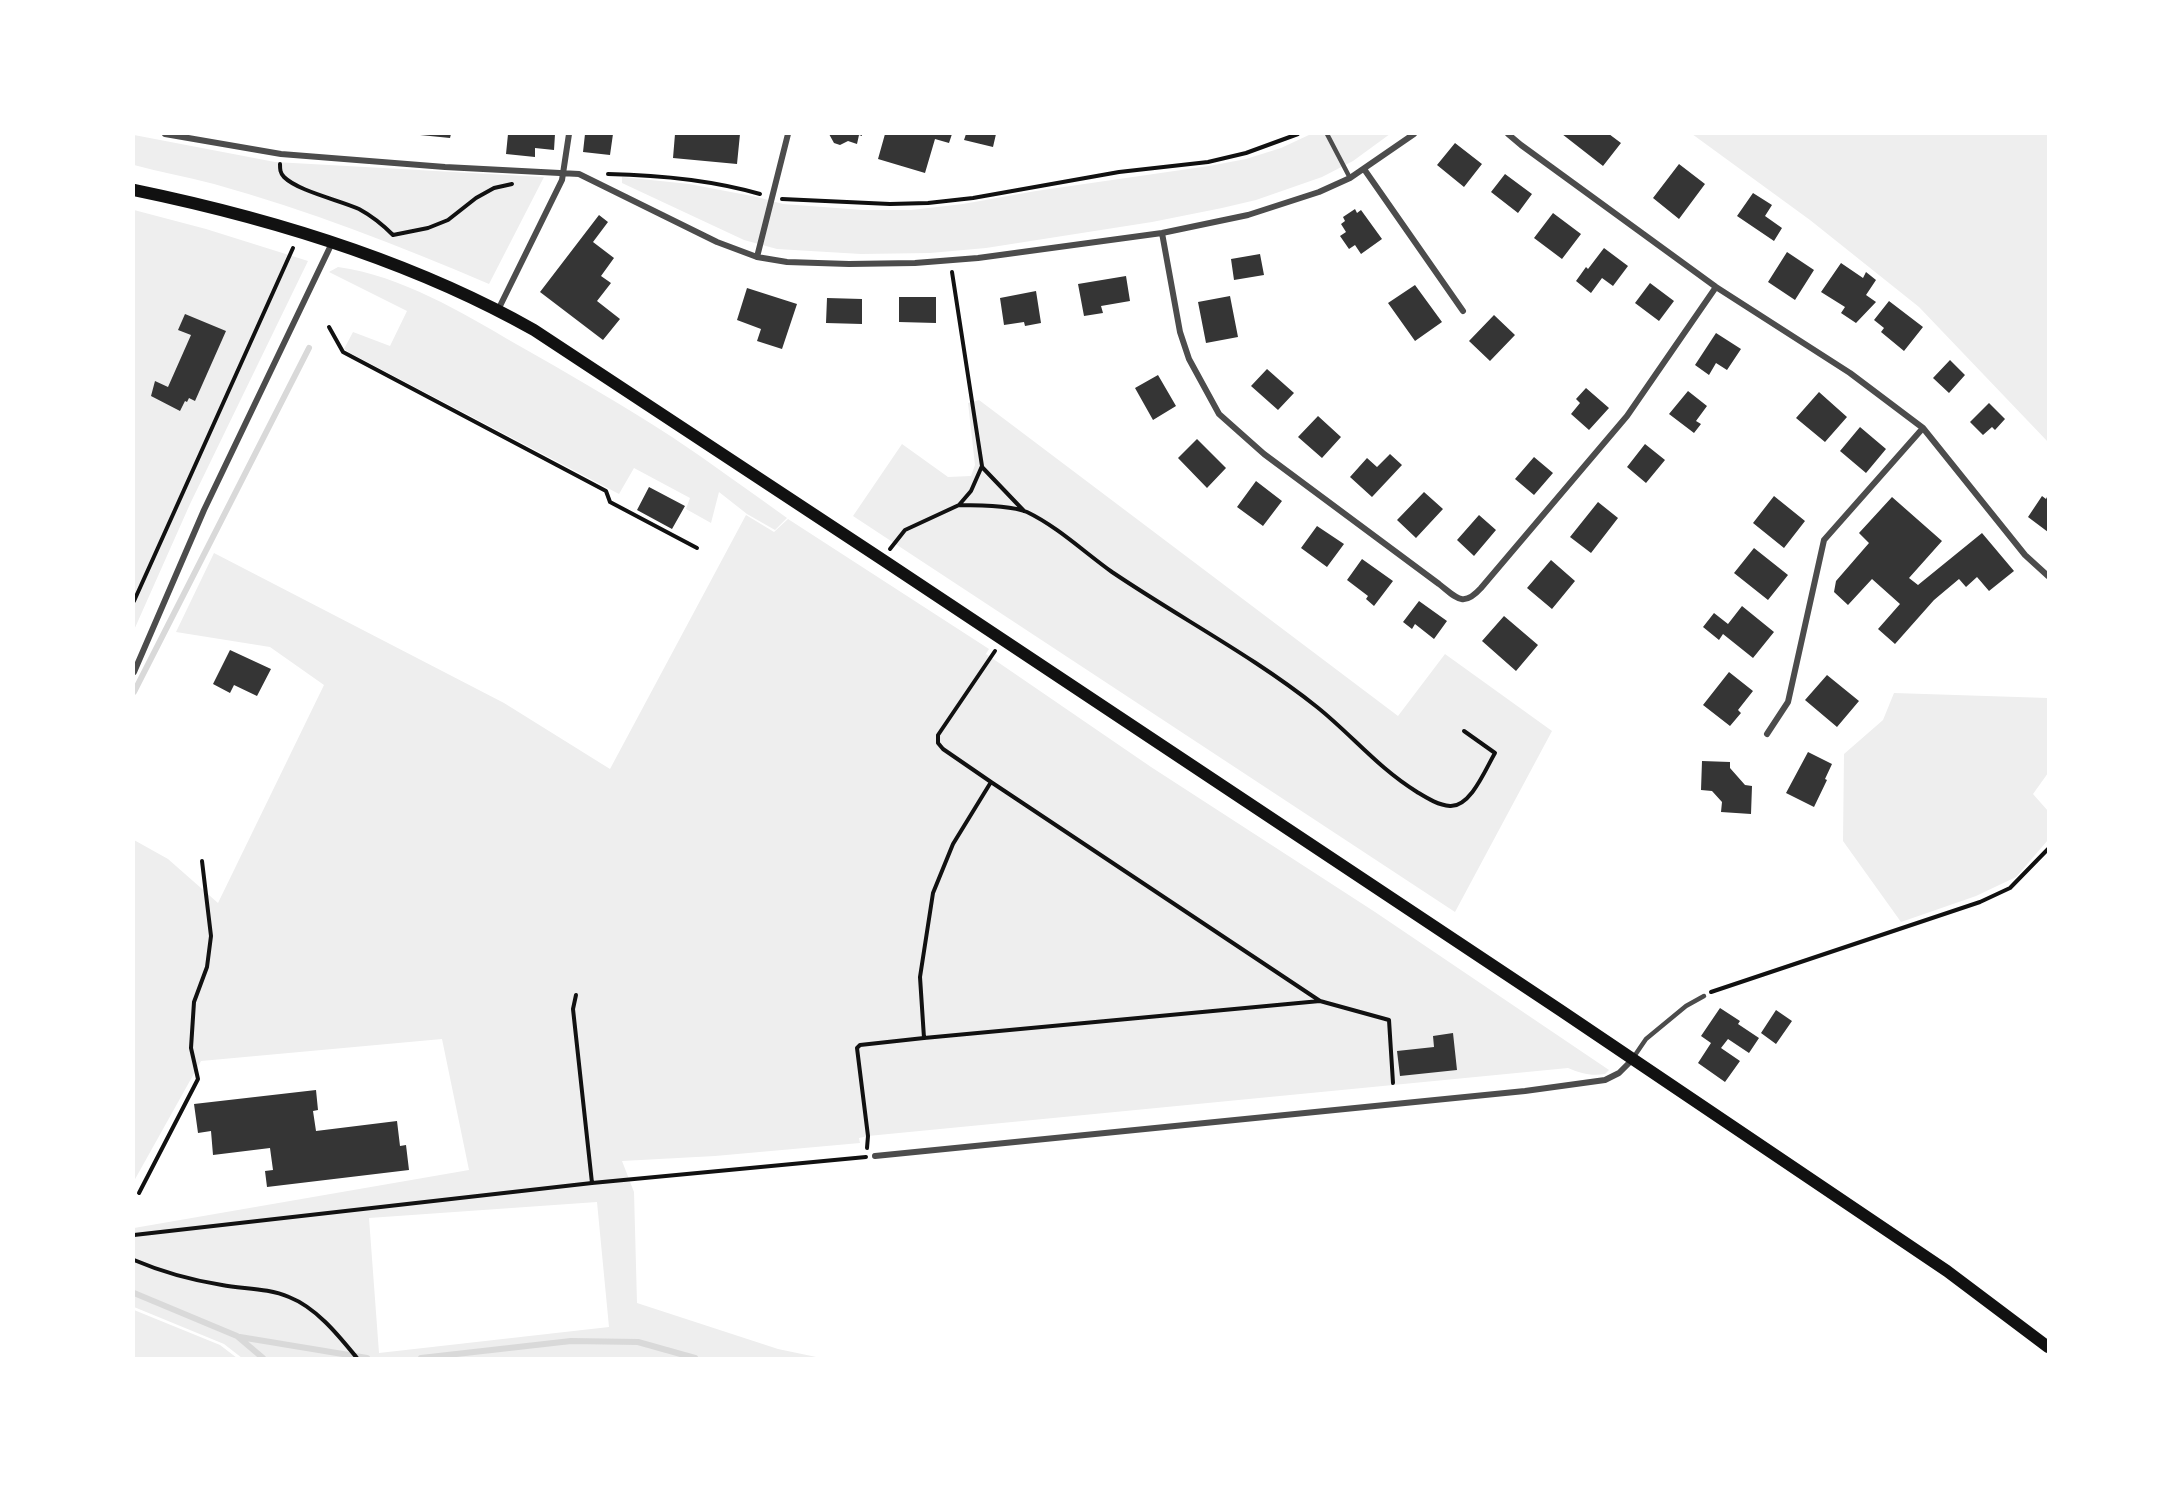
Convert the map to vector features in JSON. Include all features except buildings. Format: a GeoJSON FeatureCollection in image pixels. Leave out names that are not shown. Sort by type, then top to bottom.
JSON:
{"type":"FeatureCollection","features":[{"type":"Feature","properties":{"kind":"main road"},"geometry":{"type":"LineString","coordinates":[[134,190],[192,202],[332,243],[415,274],[498,310],[582,361],[1003,639],[1947,1271],[2049,1347]]}},
{"type":"Feature","properties":{"kind":"street"},"geometry":{"type":"LineString","coordinates":[[165,134],[281,154],[445,167],[579,174],[717,242],[758,257],[787,262],[849,264],[951,261],[1162,233],[1248,214],[1319,192],[1350,178],[1414,134]]}},
{"type":"Feature","properties":{"kind":"street"},"geometry":{"type":"LineString","coordinates":[[498,310],[565,173],[568,134]]}},
{"type":"Feature","properties":{"kind":"street"},"geometry":{"type":"LineString","coordinates":[[758,257],[771,196],[788,134]]}},
{"type":"Feature","properties":{"kind":"street"},"geometry":{"type":"LineString","coordinates":[[1508,134],[1716,287],[1850,373],[1923,428],[2025,555],[2049,576]]}},
{"type":"Feature","properties":{"kind":"street"},"geometry":{"type":"LineString","coordinates":[[1364,169],[1463,311]]}},
{"type":"Feature","properties":{"kind":"street"},"geometry":{"type":"LineString","coordinates":[[1162,233],[1180,332],[1189,359],[1220,414],[1264,454],[1446,589],[1460,599],[1466,600],[1472,598],[1481,588],[1627,416],[1716,287]]}},
{"type":"Feature","properties":{"kind":"street"},"geometry":{"type":"LineString","coordinates":[[134,672],[204,510],[332,243]]}},
{"type":"Feature","properties":{"kind":"street"},"geometry":{"type":"LineString","coordinates":[[1767,734],[1788,702],[1824,540],[1923,428]]}},
{"type":"Feature","properties":{"kind":"street"},"geometry":{"type":"LineString","coordinates":[[875,1156],[1525,1091],[1605,1080],[1618,1073],[1632,1060]]}},
{"type":"Feature","properties":{"kind":"lane"},"geometry":{"type":"LineString","coordinates":[[1327,134],[1350,178]]}},
{"type":"Feature","properties":{"kind":"lane"},"geometry":{"type":"LineString","coordinates":[[1632,1060],[1646,1039],[1686,1006],[1704,996]]}},
{"type":"Feature","properties":{"kind":"path"},"geometry":{"type":"LineString","coordinates":[[579,174],[660,175],[741,188],[783,199],[854,203],[928,203],[973,198],[1119,172],[1208,162],[1246,153],[1299,134]]}},
{"type":"Feature","properties":{"kind":"path"},"geometry":{"type":"LineString","coordinates":[[281,154],[280,168],[285,178],[296,185],[359,210],[373,218],[393,236]]}},
{"type":"Feature","properties":{"kind":"path"},"geometry":{"type":"LineString","coordinates":[[393,236],[428,228],[447,220],[476,198],[494,188],[514,184]]}},
{"type":"Feature","properties":{"kind":"path"},"geometry":{"type":"LineString","coordinates":[[390,242],[393,236]]}},
{"type":"Feature","properties":{"kind":"path"},"geometry":{"type":"LineString","coordinates":[[134,601],[293,248]]}},
{"type":"Feature","properties":{"kind":"path"},"geometry":{"type":"LineString","coordinates":[[883,560],[896,539],[905,530],[959,504],[971,491],[982,466],[951,261]]}},
{"type":"Feature","properties":{"kind":"path"},"geometry":{"type":"LineString","coordinates":[[329,327],[343,352],[606,491],[610,502],[697,548]]}},
{"type":"Feature","properties":{"kind":"path"},"geometry":{"type":"LineString","coordinates":[[982,466],[1024,511],[1048,525],[1112,572],[1287,685],[1318,708],[1384,769],[1432,801],[1450,806],[1460,804],[1469,797],[1495,753],[1464,731]]}},
{"type":"Feature","properties":{"kind":"path"},"geometry":{"type":"LineString","coordinates":[[959,504],[1024,511]]}},
{"type":"Feature","properties":{"kind":"path"},"geometry":{"type":"LineString","coordinates":[[1003,639],[938,735],[938,743],[991,782],[1320,1001],[1389,1020],[1394,1083]]}},
{"type":"Feature","properties":{"kind":"path"},"geometry":{"type":"LineString","coordinates":[[924,1038],[920,977],[933,893],[953,844],[991,782]]}},
{"type":"Feature","properties":{"kind":"path"},"geometry":{"type":"LineString","coordinates":[[1704,996],[1717,989],[1980,902],[2010,888],[2049,849]]}},
{"type":"Feature","properties":{"kind":"path"},"geometry":{"type":"LineString","coordinates":[[139,1193],[198,1079],[190,1048],[194,1002],[207,967],[211,936],[202,861]]}},
{"type":"Feature","properties":{"kind":"path"},"geometry":{"type":"LineString","coordinates":[[576,995],[573,1009],[592,1183]]}},
{"type":"Feature","properties":{"kind":"path"},"geometry":{"type":"LineString","coordinates":[[866,1157],[868,1136],[857,1048],[860,1045],[1320,1001]]}},
{"type":"Feature","properties":{"kind":"path"},"geometry":{"type":"LineString","coordinates":[[134,1235],[592,1183],[875,1156]]}},
{"type":"Feature","properties":{"kind":"path"},"geometry":{"type":"LineString","coordinates":[[134,1260],[164,1272],[195,1280],[275,1292],[291,1297],[306,1307],[341,1339],[357,1359]]}},
{"type":"Feature","properties":{"kind":"shaded area"},"geometry":{"type":"Polygon","coordinates":[[[1311,134],[1390,134],[1353,161],[1322,177],[1256,200],[1152,222],[986,248],[930,253],[861,254],[777,249],[744,240],[622,183],[622,177],[689,184],[783,204],[863,210],[911,210],[963,204],[1246,159],[1281,148],[1311,134]]]}},
{"type":"Feature","properties":{"kind":"shaded area"},"geometry":{"type":"Polygon","coordinates":[[[1692,134],[2048,134],[2048,442],[1919,307],[1810,220],[1692,134]]]}},
{"type":"Feature","properties":{"kind":"shaded area"},"geometry":{"type":"Polygon","coordinates":[[[134,135],[275,162],[544,177],[489,284],[388,243],[284,205],[214,184],[134,165],[134,135]]]}},
{"type":"Feature","properties":{"kind":"shaded area"},"geometry":{"type":"Polygon","coordinates":[[[134,210],[206,229],[308,261],[190,504],[134,630],[134,210]]]}},
{"type":"Feature","properties":{"kind":"shaded area"},"geometry":{"type":"Polygon","coordinates":[[[338,267],[385,278],[430,297],[474,320],[653,425],[787,518],[775,530],[747,514],[719,492],[711,523],[686,509],[690,498],[634,468],[619,494],[350,353],[344,349],[353,332],[390,346],[407,311],[329,272],[338,267]]]}},
{"type":"Feature","properties":{"kind":"shaded area"},"geometry":{"type":"Polygon","coordinates":[[[979,400],[1398,716],[1445,654],[1552,731],[1455,912],[853,516],[902,444],[948,477],[971,476],[975,465],[968,403],[979,400]]]}},
{"type":"Feature","properties":{"kind":"shaded area"},"geometry":{"type":"Polygon","coordinates":[[[746,515],[774,532],[788,519],[989,649],[980,663],[986,654],[1151,767],[1375,912],[1609,1070],[1605,1074],[1591,1075],[1568,1068],[868,1136],[859,1138],[860,1143],[715,1156],[622,1161],[634,1192],[637,1303],[778,1349],[821,1358],[242,1358],[224,1344],[134,1307],[134,1228],[469,1170],[442,1039],[201,1061],[134,1181],[134,840],[168,859],[218,903],[324,685],[270,647],[176,632],[214,553],[504,703],[610,769],[746,515]],[[597,1202],[369,1218],[379,1353],[609,1327],[597,1202]]]}},
{"type":"Feature","properties":{"kind":"shaded area"},"geometry":{"type":"Polygon","coordinates":[[[1894,693],[2048,698],[2048,773],[2033,794],[2048,811],[2048,840],[2016,877],[1976,896],[1901,922],[1843,841],[1844,754],[1883,720],[1894,693]]]}},
{"type":"Feature","properties":{"kind":"shaded area"},"geometry":{"type":"Polygon","coordinates":[[[134,1310],[220,1345],[237,1358],[134,1358],[134,1310]]]}},
{"type":"Feature","properties":{"kind":"waterway"},"geometry":{"type":"LineString","coordinates":[[134,692],[309,348]]}},
{"type":"Feature","properties":{"kind":"waterway"},"geometry":{"type":"LineString","coordinates":[[134,1293],[237,1336],[263,1358]]}},
{"type":"Feature","properties":{"kind":"waterway"},"geometry":{"type":"LineString","coordinates":[[240,1337],[367,1358]]}},
{"type":"Feature","properties":{"kind":"waterway"},"geometry":{"type":"LineString","coordinates":[[421,1358],[571,1341],[638,1342],[695,1358]]}}]}
